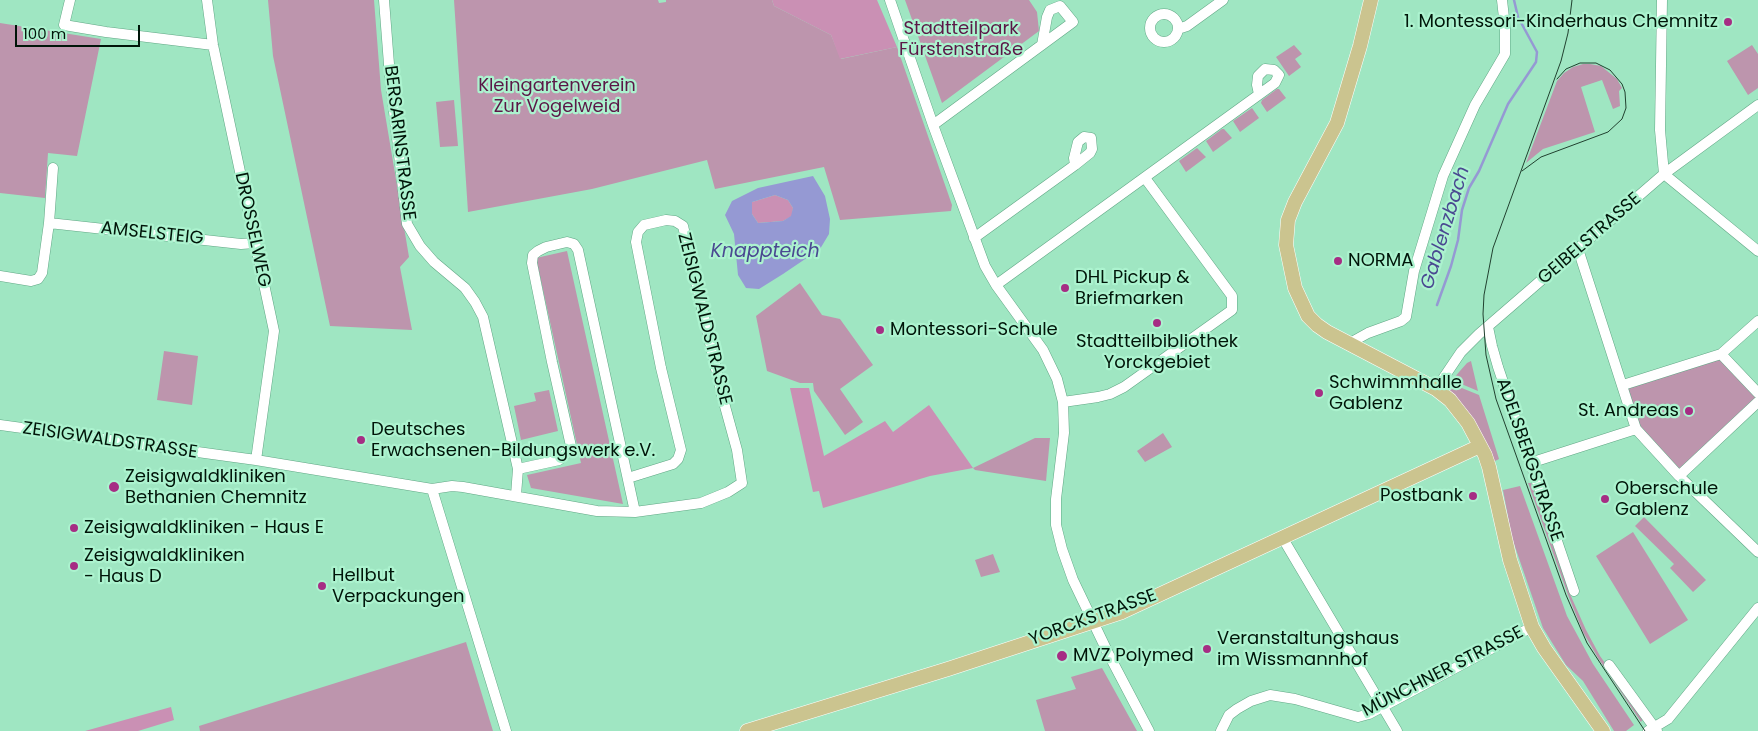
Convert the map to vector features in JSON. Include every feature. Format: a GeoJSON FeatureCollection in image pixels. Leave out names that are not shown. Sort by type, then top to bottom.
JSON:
{"type":"FeatureCollection","features":[{"type":"Feature","properties":{"kind":"main road"},"geometry":{"type":"LineString","coordinates":[[1371,0],[1360,46],[1337,123],[1295,202],[1288,220],[1286,245],[1295,288],[1308,316],[1326,332],[1436,389],[1450,400],[1472,428],[1489,467],[1510,560],[1532,627],[1544,648],[1603,731]]}},
{"type":"Feature","properties":{"kind":"main road","name":"YORCKSTRASSE"},"geometry":{"type":"LineString","coordinates":[[747,731],[1122,612],[1480,446]]}},
{"type":"Feature","properties":{"kind":"street"},"geometry":{"type":"LineString","coordinates":[[70,0],[64,25],[212,45]]}},
{"type":"Feature","properties":{"kind":"street","name":"DROSSELWEG"},"geometry":{"type":"LineString","coordinates":[[207,0],[212,45],[274,331],[256,460]]}},
{"type":"Feature","properties":{"kind":"street","name":"BERSARINSTRASSE"},"geometry":{"type":"LineString","coordinates":[[384,0],[390,77],[407,224],[420,246],[434,262],[465,288],[476,302],[483,317],[518,469],[516,495]]}},
{"type":"Feature","properties":{"kind":"street"},"geometry":{"type":"LineString","coordinates":[[891,0],[985,266],[996,286],[1043,350],[1057,378],[1063,402],[1064,433],[1056,499],[1056,525],[1062,549],[1073,580],[1149,731]]}},
{"type":"Feature","properties":{"kind":"street"},"geometry":{"type":"LineString","coordinates":[[1178,29],[1187,26],[1223,0]]}},
{"type":"Feature","properties":{"kind":"street"},"geometry":{"type":"LineString","coordinates":[[1350,343],[1368,333],[1401,321],[1406,317],[1414,271],[1443,176],[1475,105],[1505,54],[1502,0]]}},
{"type":"Feature","properties":{"kind":"street"},"geometry":{"type":"LineString","coordinates":[[1662,0],[1660,130],[1664,174],[1758,251]]}},
{"type":"Feature","properties":{"kind":"street"},"geometry":{"type":"LineString","coordinates":[[934,125],[1042,45]]}},
{"type":"Feature","properties":{"kind":"street"},"geometry":{"type":"LineString","coordinates":[[996,286],[1259,94]]}},
{"type":"Feature","properties":{"kind":"street","name":"GEIBELSTRASSE"},"geometry":{"type":"LineString","coordinates":[[1436,389],[1462,352],[1488,327],[1664,174],[1758,104]]}},
{"type":"Feature","properties":{"kind":"street"},"geometry":{"type":"LineString","coordinates":[[974,238],[1074,165]]}},
{"type":"Feature","properties":{"kind":"street"},"geometry":{"type":"LineString","coordinates":[[0,276],[31,281],[38,279],[42,273],[49,223],[53,168]]}},
{"type":"Feature","properties":{"kind":"street"},"geometry":{"type":"LineString","coordinates":[[1063,402],[1098,397],[1110,394],[1124,387],[1232,310],[1232,296],[1145,178]]}},
{"type":"Feature","properties":{"kind":"street","name":"ZEISIGWALDSTRASSE"},"geometry":{"type":"LineString","coordinates":[[0,425],[256,460],[432,489],[452,486],[516,495],[597,511],[635,512],[701,503],[728,492],[742,483],[737,450],[723,399],[683,226],[675,221],[666,220],[644,225],[638,232],[636,242],[661,368],[681,450],[678,459],[673,464],[628,478]]}},
{"type":"Feature","properties":{"kind":"street","name":"AMSELSTEIG"},"geometry":{"type":"LineString","coordinates":[[49,223],[241,244],[255,243]]}},
{"type":"Feature","properties":{"kind":"street"},"geometry":{"type":"LineString","coordinates":[[518,469],[559,460],[568,452],[571,446],[532,262],[533,255],[538,251],[567,242],[574,244],[578,250],[635,512]]}},
{"type":"Feature","properties":{"kind":"street"},"geometry":{"type":"LineString","coordinates":[[1578,250],[1636,429],[1679,476],[1758,552]]}},
{"type":"Feature","properties":{"kind":"street"},"geometry":{"type":"LineString","coordinates":[[1623,385],[1721,354],[1758,321]]}},
{"type":"Feature","properties":{"kind":"street","name":"ADELSBERGSTRASSE"},"geometry":{"type":"LineString","coordinates":[[1488,327],[1498,367],[1574,591]]}},
{"type":"Feature","properties":{"kind":"street"},"geometry":{"type":"LineString","coordinates":[[1721,354],[1758,392]]}},
{"type":"Feature","properties":{"kind":"street"},"geometry":{"type":"LineString","coordinates":[[1679,476],[1758,402]]}},
{"type":"Feature","properties":{"kind":"street"},"geometry":{"type":"LineString","coordinates":[[1530,463],[1636,429]]}},
{"type":"Feature","properties":{"kind":"street"},"geometry":{"type":"LineString","coordinates":[[432,489],[506,731]]}},
{"type":"Feature","properties":{"kind":"street"},"geometry":{"type":"LineString","coordinates":[[1282,537],[1398,731]]}},
{"type":"Feature","properties":{"kind":"street"},"geometry":{"type":"LineString","coordinates":[[1609,665],[1653,730],[1668,719],[1758,608]]}},
{"type":"Feature","properties":{"kind":"street","name":"MÜNCHNER STRASSE"},"geometry":{"type":"LineString","coordinates":[[1221,731],[1229,715],[1237,709],[1251,701],[1270,695],[1295,699],[1358,717],[1369,714],[1532,627]]}},
{"type":"Feature","properties":{"kind":"green space"},"geometry":{"type":"Polygon","coordinates":[[[268,0],[374,0],[381,90],[409,257],[400,267],[412,330],[330,326],[273,56],[268,0]]]}},
{"type":"Feature","properties":{"kind":"green space","name":"Kleingartenverein Zur Vogelweid"},"geometry":{"type":"Polygon","coordinates":[[[454,0],[658,0],[659,3],[666,2],[666,0],[772,0],[774,6],[831,35],[841,59],[897,47],[952,205],[951,211],[840,220],[824,167],[715,189],[707,160],[592,189],[468,212],[454,0]]]}},
{"type":"Feature","properties":{"kind":"green space","name":"Stadtteilpark Fürstenstraße"},"geometry":{"type":"Polygon","coordinates":[[[905,0],[1029,0],[1037,12],[1039,31],[942,103],[905,0]]]}},
{"type":"Feature","properties":{"kind":"green space"},"geometry":{"type":"Polygon","coordinates":[[[0,23],[101,39],[77,156],[48,153],[45,198],[0,193],[0,23]]]}},
{"type":"Feature","properties":{"kind":"green space"},"geometry":{"type":"Polygon","coordinates":[[[1294,45],[1302,54],[1295,59],[1301,67],[1289,76],[1276,57],[1294,45]]]}},
{"type":"Feature","properties":{"kind":"green space"},"geometry":{"type":"Polygon","coordinates":[[[1752,45],[1758,54],[1758,88],[1748,95],[1727,61],[1752,45]]]}},
{"type":"Feature","properties":{"kind":"green space"},"geometry":{"type":"Polygon","coordinates":[[[1583,64],[1601,66],[1617,79],[1622,88],[1619,91],[1620,106],[1613,109],[1602,80],[1581,87],[1595,132],[1543,149],[1526,163],[1557,81],[1573,67],[1583,64]]]}},
{"type":"Feature","properties":{"kind":"green space"},"geometry":{"type":"Polygon","coordinates":[[[1277,89],[1286,98],[1267,112],[1261,103],[1262,100],[1277,89]]]}},
{"type":"Feature","properties":{"kind":"green space"},"geometry":{"type":"Polygon","coordinates":[[[454,100],[458,146],[440,147],[436,102],[454,100]]]}},
{"type":"Feature","properties":{"kind":"green space"},"geometry":{"type":"Polygon","coordinates":[[[1252,108],[1259,118],[1240,132],[1233,121],[1252,108]]]}},
{"type":"Feature","properties":{"kind":"green space"},"geometry":{"type":"Polygon","coordinates":[[[1222,129],[1232,138],[1213,152],[1206,141],[1222,129]]]}},
{"type":"Feature","properties":{"kind":"green space"},"geometry":{"type":"Polygon","coordinates":[[[1197,148],[1206,157],[1186,172],[1179,161],[1197,148]]]}},
{"type":"Feature","properties":{"kind":"green space"},"geometry":{"type":"Polygon","coordinates":[[[567,251],[623,504],[531,488],[527,475],[581,463],[536,258],[567,251]]]}},
{"type":"Feature","properties":{"kind":"green space"},"geometry":{"type":"Polygon","coordinates":[[[800,283],[822,315],[840,319],[873,365],[840,389],[863,422],[845,435],[814,391],[813,383],[800,383],[767,371],[756,316],[800,283]]]}},
{"type":"Feature","properties":{"kind":"green space"},"geometry":{"type":"Polygon","coordinates":[[[164,351],[198,356],[192,405],[157,400],[164,351]]]}},
{"type":"Feature","properties":{"kind":"green space"},"geometry":{"type":"Polygon","coordinates":[[[1721,354],[1758,393],[1758,402],[1676,472],[1636,429],[1623,385],[1721,354]]]}},
{"type":"Feature","properties":{"kind":"green space"},"geometry":{"type":"Polygon","coordinates":[[[1471,361],[1478,391],[1452,380],[1471,361]]]}},
{"type":"Feature","properties":{"kind":"green space"},"geometry":{"type":"Polygon","coordinates":[[[1447,382],[1479,395],[1499,459],[1493,462],[1447,390],[1447,382]]]}},
{"type":"Feature","properties":{"kind":"green space"},"geometry":{"type":"Polygon","coordinates":[[[549,390],[558,431],[521,440],[514,406],[536,401],[534,393],[549,390]]]}},
{"type":"Feature","properties":{"kind":"green space"},"geometry":{"type":"Polygon","coordinates":[[[1163,433],[1172,447],[1145,462],[1137,451],[1163,433]]]}},
{"type":"Feature","properties":{"kind":"green space"},"geometry":{"type":"Polygon","coordinates":[[[1035,438],[1050,438],[1046,481],[975,470],[973,468],[1035,438]]]}},
{"type":"Feature","properties":{"kind":"green space"},"geometry":{"type":"Polygon","coordinates":[[[1528,483],[1531,483],[1570,594],[1586,630],[1600,656],[1644,717],[1641,722],[1583,632],[1528,483]]]}},
{"type":"Feature","properties":{"kind":"green space"},"geometry":{"type":"Polygon","coordinates":[[[1520,486],[1567,616],[1593,664],[1634,725],[1626,731],[1614,731],[1583,681],[1566,665],[1543,628],[1512,538],[1503,490],[1520,486]]]}},
{"type":"Feature","properties":{"kind":"green space"},"geometry":{"type":"Polygon","coordinates":[[[1644,517],[1706,580],[1693,592],[1670,568],[1674,564],[1635,526],[1644,517]]]}},
{"type":"Feature","properties":{"kind":"green space"},"geometry":{"type":"Polygon","coordinates":[[[1633,532],[1688,620],[1650,644],[1596,556],[1633,532]]]}},
{"type":"Feature","properties":{"kind":"green space"},"geometry":{"type":"Polygon","coordinates":[[[993,554],[1000,572],[981,577],[975,560],[993,554]]]}},
{"type":"Feature","properties":{"kind":"green space"},"geometry":{"type":"Polygon","coordinates":[[[466,642],[493,731],[200,731],[199,726],[466,642]]]}},
{"type":"Feature","properties":{"kind":"green space"},"geometry":{"type":"Polygon","coordinates":[[[1102,668],[1137,731],[1045,731],[1036,700],[1076,689],[1071,677],[1102,668]]]}},
{"type":"Feature","properties":{"kind":"shaded area"},"geometry":{"type":"Polygon","coordinates":[[[772,0],[877,0],[897,47],[840,59],[831,35],[774,6],[772,0]]]}},
{"type":"Feature","properties":{"kind":"shaded area"},"geometry":{"type":"Polygon","coordinates":[[[775,195],[788,200],[793,208],[792,216],[783,221],[758,223],[752,214],[752,202],[775,195]]]}},
{"type":"Feature","properties":{"kind":"shaded area"},"geometry":{"type":"Polygon","coordinates":[[[790,388],[809,388],[824,456],[885,421],[893,432],[929,405],[973,468],[930,476],[823,508],[819,491],[813,492],[790,388]]]}},
{"type":"Feature","properties":{"kind":"shaded area"},"geometry":{"type":"Polygon","coordinates":[[[171,707],[174,720],[138,731],[85,731],[171,707]]]}},
{"type":"Feature","properties":{"kind":"water","name":"Knappteich"},"geometry":{"type":"Polygon","coordinates":[[[813,176],[825,196],[830,219],[829,234],[820,249],[759,289],[746,288],[738,275],[734,234],[725,215],[732,201],[758,188],[813,176]],[[775,195],[752,202],[752,214],[758,223],[783,221],[791,216],[793,208],[788,200],[775,195]]]}},
{"type":"Feature","properties":{"kind":"waterway","name":"Gablenzbach"},"geometry":{"type":"LineString","coordinates":[[1437,305],[1451,266],[1458,240],[1462,210],[1469,188],[1479,171],[1508,104],[1536,62],[1537,52],[1518,17],[1514,0]]}},
{"type":"Feature","properties":{"kind":"tram line"},"geometry":{"type":"LineString","coordinates":[[1572,0],[1568,33],[1561,61],[1493,248],[1484,295],[1483,314],[1486,355],[1496,399],[1566,595],[1587,643],[1645,731]]}},
{"type":"Feature","properties":{"kind":"tram line"},"geometry":{"type":"LineString","coordinates":[[1522,171],[1541,157],[1608,132],[1622,119],[1626,108],[1625,92],[1622,84],[1610,70],[1596,63],[1580,63],[1566,69],[1557,79]]}},
{"type":"Feature","properties":{"kind":"place","name":"1. Montessori-Kinderhaus Chemnitz"},"geometry":{"type":"Point","coordinates":[1728,22]}},
{"type":"Feature","properties":{"kind":"place","name":"NORMA"},"geometry":{"type":"Point","coordinates":[1338,261]}},
{"type":"Feature","properties":{"kind":"place","name":"DHL Pickup & Briefmarken"},"geometry":{"type":"Point","coordinates":[1065,288]}},
{"type":"Feature","properties":{"kind":"place","name":"Stadtteilbibliothek Yorckgebiet"},"geometry":{"type":"Point","coordinates":[1157,323]}},
{"type":"Feature","properties":{"kind":"place","name":"Montessori-Schule"},"geometry":{"type":"Point","coordinates":[880,330]}},
{"type":"Feature","properties":{"kind":"place","name":"Schwimmhalle Gablenz"},"geometry":{"type":"Point","coordinates":[1319,393]}},
{"type":"Feature","properties":{"kind":"place","name":"St. Andreas"},"geometry":{"type":"Point","coordinates":[1689,411]}},
{"type":"Feature","properties":{"kind":"place","name":"Deutsches Erwachsenen-Bildungswerk e.V."},"geometry":{"type":"Point","coordinates":[361,440]}},
{"type":"Feature","properties":{"kind":"place","name":"Zeisigwaldkliniken Bethanien Chemnitz"},"geometry":{"type":"Point","coordinates":[114,487]}},
{"type":"Feature","properties":{"kind":"place","name":"Postbank"},"geometry":{"type":"Point","coordinates":[1473,496]}},
{"type":"Feature","properties":{"kind":"place","name":"Oberschule Gablenz"},"geometry":{"type":"Point","coordinates":[1605,499]}},
{"type":"Feature","properties":{"kind":"place","name":"Zeisigwaldkliniken - Haus E"},"geometry":{"type":"Point","coordinates":[74,528]}},
{"type":"Feature","properties":{"kind":"place","name":"Zeisigwaldkliniken - Haus D"},"geometry":{"type":"Point","coordinates":[74,566]}},
{"type":"Feature","properties":{"kind":"place","name":"Hellbut Verpackungen"},"geometry":{"type":"Point","coordinates":[322,586]}},
{"type":"Feature","properties":{"kind":"place","name":"Veranstaltungshaus im Wissmannhof"},"geometry":{"type":"Point","coordinates":[1207,649]}},
{"type":"Feature","properties":{"kind":"place","name":"MVZ Polymed"},"geometry":{"type":"Point","coordinates":[1062,656]}}]}
